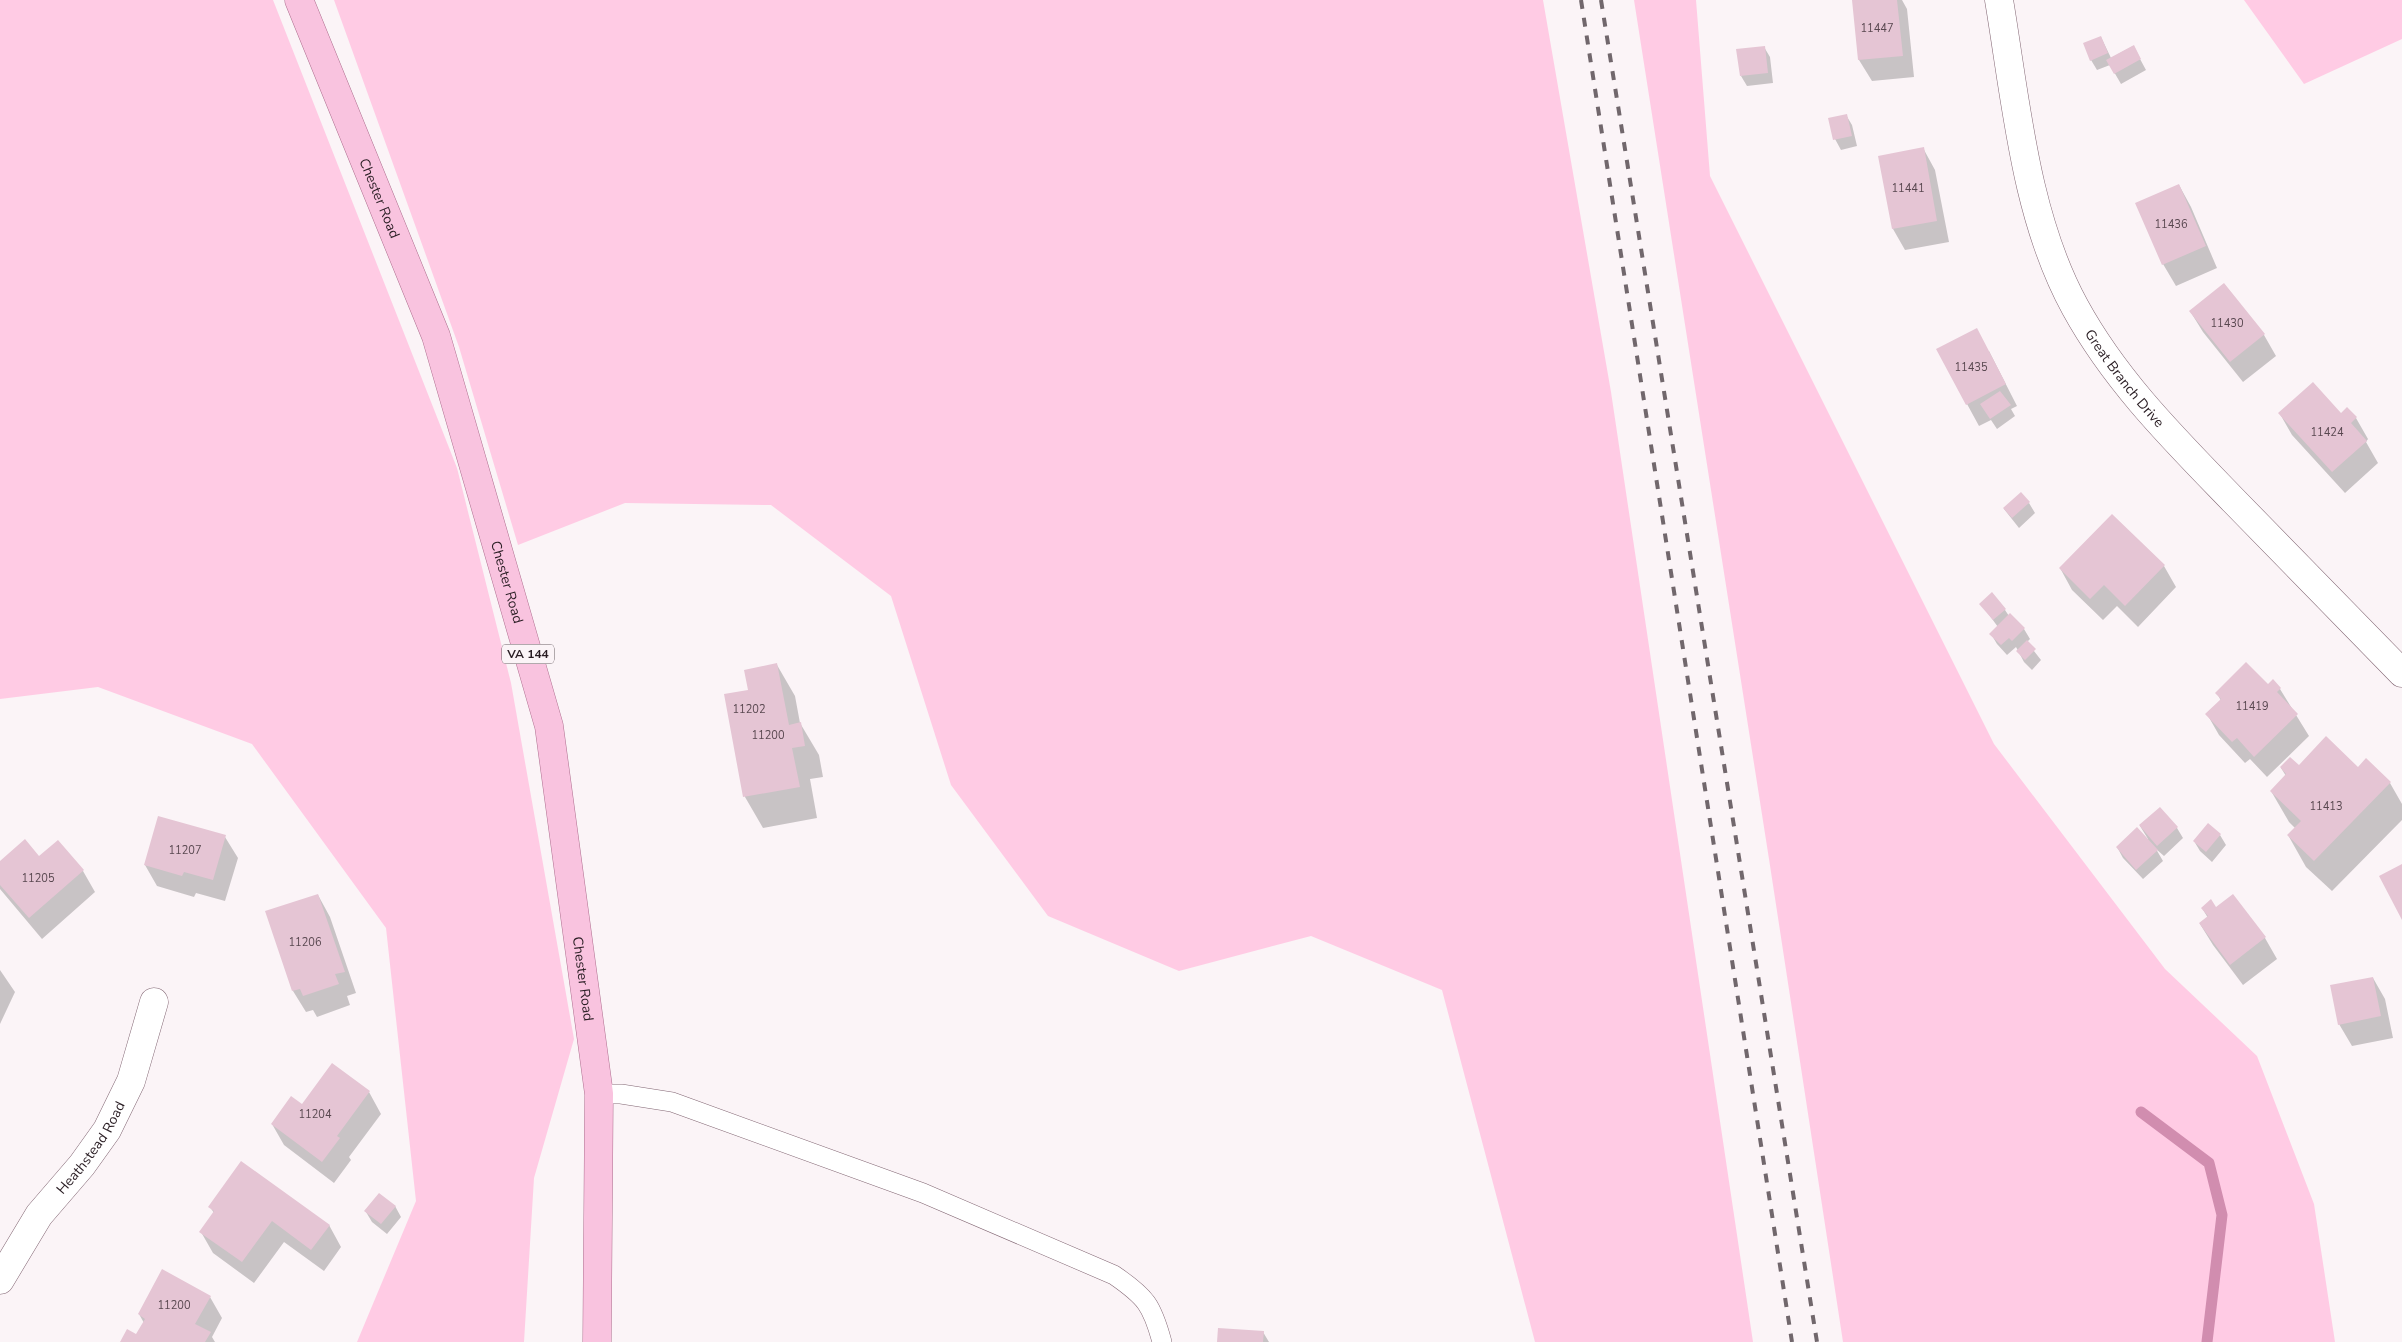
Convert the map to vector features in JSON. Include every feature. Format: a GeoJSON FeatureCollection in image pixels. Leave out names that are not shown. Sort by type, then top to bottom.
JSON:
{"type":"FeatureCollection","features":[{"type":"Feature","properties":{"kind":"main road","name":"Chester Road"},"geometry":{"type":"LineString","coordinates":[[299,0],[436,336],[549,726],[599,1094],[597,1342]]}},
{"type":"Feature","properties":{"kind":"street","name":"Great Branch Drive"},"geometry":{"type":"LineString","coordinates":[[1998,0],[2029,176],[2050,250],[2074,306],[2113,368],[2156,421],[2402,673]]}},
{"type":"Feature","properties":{"kind":"street","name":"Heathstead Road"},"geometry":{"type":"LineString","coordinates":[[0,1280],[39,1215],[82,1165],[107,1130],[131,1081],[154,1002]]}},
{"type":"Feature","properties":{"kind":"lane"},"geometry":{"type":"LineString","coordinates":[[599,1094],[622,1094],[672,1102],[923,1193],[1114,1275],[1138,1291],[1154,1315],[1162,1342]]}},
{"type":"Feature","properties":{"kind":"shaded area"},"geometry":{"type":"Polygon","coordinates":[[[0,0],[273,0],[457,468],[511,683],[574,1039],[534,1178],[524,1342],[357,1342],[416,1201],[386,928],[252,744],[98,687],[0,699],[0,0]]]}},
{"type":"Feature","properties":{"kind":"shaded area"},"geometry":{"type":"Polygon","coordinates":[[[334,0],[1543,0],[1611,392],[1753,1342],[1535,1342],[1442,990],[1311,936],[1179,971],[1048,916],[951,785],[891,596],[771,505],[625,503],[518,545],[459,347],[334,0]]]}},
{"type":"Feature","properties":{"kind":"shaded area"},"geometry":{"type":"Polygon","coordinates":[[[1634,0],[1696,0],[1710,176],[1994,744],[2165,969],[2257,1056],[2314,1204],[2335,1342],[1843,1342],[1634,0]]]}},
{"type":"Feature","properties":{"kind":"shaded area"},"geometry":{"type":"Polygon","coordinates":[[[2244,0],[2402,0],[2402,39],[2304,84],[2244,0]]]}},
{"type":"Feature","properties":{"kind":"building"},"geometry":{"type":"Polygon","coordinates":[[[1852,0],[1897,0],[1903,56],[1858,60],[1852,0]]]}},
{"type":"Feature","properties":{"kind":"building"},"geometry":{"type":"Polygon","coordinates":[[[2101,36],[2108,53],[2090,61],[2083,43],[2101,36]]]}},
{"type":"Feature","properties":{"kind":"building"},"geometry":{"type":"Polygon","coordinates":[[[2134,45],[2141,59],[2114,74],[2106,60],[2134,45]]]}},
{"type":"Feature","properties":{"kind":"building"},"geometry":{"type":"Polygon","coordinates":[[[1765,46],[1768,73],[1740,76],[1736,49],[1765,46]]]}},
{"type":"Feature","properties":{"kind":"building"},"geometry":{"type":"Polygon","coordinates":[[[1847,114],[1852,136],[1833,140],[1828,118],[1847,114]]]}},
{"type":"Feature","properties":{"kind":"building"},"geometry":{"type":"Polygon","coordinates":[[[1924,147],[1937,221],[1892,229],[1878,156],[1924,147]]]}},
{"type":"Feature","properties":{"kind":"building"},"geometry":{"type":"Polygon","coordinates":[[[2179,184],[2206,246],[2162,265],[2135,203],[2179,184]]]}},
{"type":"Feature","properties":{"kind":"building"},"geometry":{"type":"Polygon","coordinates":[[[2224,283],[2265,334],[2230,362],[2189,311],[2224,283]]]}},
{"type":"Feature","properties":{"kind":"building"},"geometry":{"type":"Polygon","coordinates":[[[1977,328],[2006,384],[1966,405],[1936,349],[1977,328]]]}},
{"type":"Feature","properties":{"kind":"building"},"geometry":{"type":"Polygon","coordinates":[[[2313,382],[2341,413],[2347,407],[2357,417],[2351,423],[2367,441],[2332,472],[2278,413],[2313,382]]]}},
{"type":"Feature","properties":{"kind":"building"},"geometry":{"type":"Polygon","coordinates":[[[2000,391],[2011,405],[1990,419],[1980,404],[2000,391]]]}},
{"type":"Feature","properties":{"kind":"building"},"geometry":{"type":"Polygon","coordinates":[[[2021,492],[2030,502],[2012,518],[2003,508],[2021,492]]]}},
{"type":"Feature","properties":{"kind":"building"},"geometry":{"type":"Polygon","coordinates":[[[2112,514],[2165,565],[2125,606],[2104,585],[2090,599],[2059,568],[2112,514]]]}},
{"type":"Feature","properties":{"kind":"building"},"geometry":{"type":"Polygon","coordinates":[[[1992,592],[2006,609],[1993,620],[1979,604],[1992,592]]]}},
{"type":"Feature","properties":{"kind":"building"},"geometry":{"type":"Polygon","coordinates":[[[2010,613],[2025,628],[2012,641],[2009,638],[2001,645],[1989,634],[2010,613]]]}},
{"type":"Feature","properties":{"kind":"building"},"geometry":{"type":"Polygon","coordinates":[[[2027,640],[2036,649],[2025,660],[2016,651],[2027,640]]]}},
{"type":"Feature","properties":{"kind":"building"},"geometry":{"type":"Polygon","coordinates":[[[2246,662],[2268,684],[2273,679],[2281,688],[2277,692],[2298,714],[2254,757],[2237,738],[2232,742],[2205,714],[2221,699],[2215,693],[2246,662]]]}},
{"type":"Feature","properties":{"kind":"building"},"geometry":{"type":"Polygon","coordinates":[[[777,663],[789,725],[801,722],[805,746],[792,748],[800,787],[743,797],[724,694],[748,690],[744,670],[777,663]]]}},
{"type":"Feature","properties":{"kind":"building"},"geometry":{"type":"Polygon","coordinates":[[[2326,736],[2358,767],[2366,758],[2391,782],[2314,861],[2287,835],[2301,821],[2270,791],[2286,774],[2280,767],[2290,757],[2299,765],[2326,736]]]}},
{"type":"Feature","properties":{"kind":"building"},"geometry":{"type":"Polygon","coordinates":[[[2160,807],[2178,827],[2157,846],[2139,825],[2160,807]]]}},
{"type":"Feature","properties":{"kind":"building"},"geometry":{"type":"Polygon","coordinates":[[[158,816],[226,835],[213,880],[184,872],[182,876],[144,865],[158,816]]]}},
{"type":"Feature","properties":{"kind":"building"},"geometry":{"type":"Polygon","coordinates":[[[2208,823],[2221,834],[2206,852],[2193,841],[2208,823]]]}},
{"type":"Feature","properties":{"kind":"building"},"geometry":{"type":"Polygon","coordinates":[[[2137,827],[2158,850],[2136,870],[2116,847],[2137,827]]]}},
{"type":"Feature","properties":{"kind":"building"},"geometry":{"type":"Polygon","coordinates":[[[25,839],[39,856],[58,840],[84,870],[29,918],[0,885],[0,861],[25,839]]]}},
{"type":"Feature","properties":{"kind":"building"},"geometry":{"type":"Polygon","coordinates":[[[2402,864],[2402,920],[2379,876],[2402,864]]]}},
{"type":"Feature","properties":{"kind":"building"},"geometry":{"type":"Polygon","coordinates":[[[318,894],[345,972],[335,974],[339,984],[303,996],[300,989],[292,991],[265,911],[318,894]]]}},
{"type":"Feature","properties":{"kind":"building"},"geometry":{"type":"Polygon","coordinates":[[[2233,894],[2266,937],[2230,965],[2199,923],[2208,916],[2201,908],[2211,899],[2216,907],[2233,894]]]}},
{"type":"Feature","properties":{"kind":"building"},"geometry":{"type":"Polygon","coordinates":[[[2373,977],[2381,1016],[2338,1025],[2330,985],[2373,977]]]}},
{"type":"Feature","properties":{"kind":"building"},"geometry":{"type":"Polygon","coordinates":[[[332,1063],[370,1091],[337,1136],[340,1138],[322,1162],[271,1124],[291,1096],[302,1104],[332,1063]]]}},
{"type":"Feature","properties":{"kind":"building"},"geometry":{"type":"Polygon","coordinates":[[[241,1161],[330,1225],[311,1250],[272,1221],[242,1262],[199,1232],[214,1211],[208,1207],[241,1161]]]}},
{"type":"Feature","properties":{"kind":"building"},"geometry":{"type":"Polygon","coordinates":[[[379,1193],[396,1206],[381,1224],[364,1211],[379,1193]]]}},
{"type":"Feature","properties":{"kind":"building"},"geometry":{"type":"Polygon","coordinates":[[[162,1269],[211,1296],[195,1324],[211,1332],[205,1342],[120,1342],[127,1329],[136,1334],[145,1319],[138,1314],[162,1269]]]}},
{"type":"Feature","properties":{"kind":"building"},"geometry":{"type":"Polygon","coordinates":[[[1218,1328],[1264,1331],[1263,1342],[1217,1342],[1218,1328]]]}},
{"type":"Feature","properties":{"kind":"waterway"},"geometry":{"type":"LineString","coordinates":[[2141,1112],[2209,1163],[2222,1215],[2207,1342]]}},
{"type":"Feature","properties":{"kind":"railway"},"geometry":{"type":"LineString","coordinates":[[1581,0],[1792,1342]]}},
{"type":"Feature","properties":{"kind":"railway"},"geometry":{"type":"LineString","coordinates":[[1601,0],[1817,1342]]}}]}
